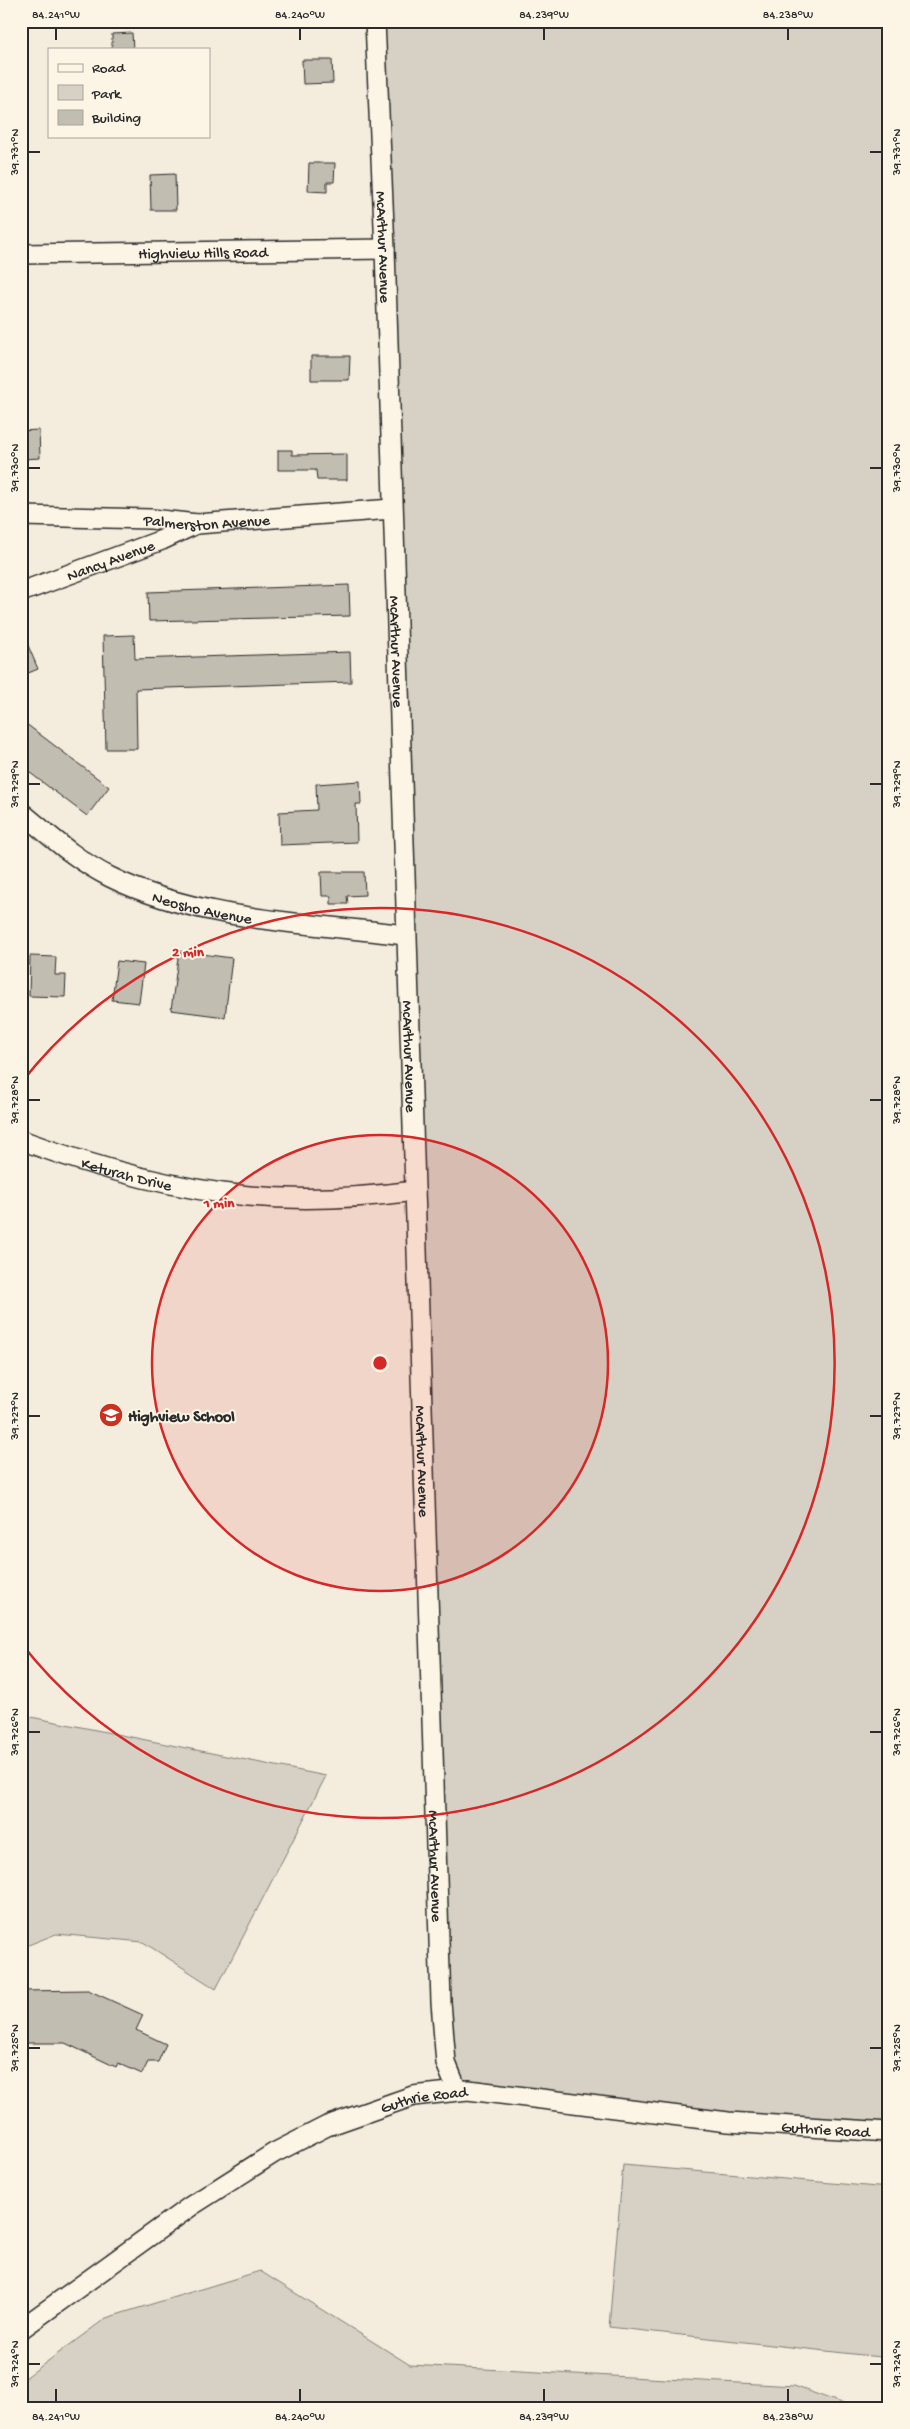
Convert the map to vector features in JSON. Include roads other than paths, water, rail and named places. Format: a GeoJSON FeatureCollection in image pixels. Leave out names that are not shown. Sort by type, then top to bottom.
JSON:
{"type":"FeatureCollection","features":[{"type":"Feature","properties":{"kind":"street","name":"McArthur Avenue"},"geometry":{"type":"LineString","coordinates":[[376,21],[385,249],[441,2002],[446,2063],[457,2090]]}},
{"type":"Feature","properties":{"kind":"street","name":"Highview Hills Road"},"geometry":{"type":"LineString","coordinates":[[21,254],[385,249]]}},
{"type":"Feature","properties":{"kind":"street","name":"Palmerston Avenue"},"geometry":{"type":"LineString","coordinates":[[21,516],[151,519],[197,524],[392,510]]}},
{"type":"Feature","properties":{"kind":"street","name":"Nancy Avenue"},"geometry":{"type":"LineString","coordinates":[[21,592],[162,540],[197,524]]}},
{"type":"Feature","properties":{"kind":"street","name":"Neosho Avenue"},"geometry":{"type":"LineString","coordinates":[[21,812],[77,857],[110,877],[193,906],[255,918],[406,935]]}},
{"type":"Feature","properties":{"kind":"street","name":"Keturah Drive"},"geometry":{"type":"LineString","coordinates":[[21,1140],[110,1170],[218,1192],[248,1196],[307,1198],[381,1195],[415,1191]]}},
{"type":"Feature","properties":{"kind":"street","name":"Guthrie Road"},"geometry":{"type":"LineString","coordinates":[[21,2328],[191,2206],[274,2153],[355,2114],[413,2096],[468,2090],[728,2122],[889,2132]]}},
{"type":"Feature","properties":{"kind":"place","name":"Highview School"},"geometry":{"type":"Point","coordinates":[111,1415]}}]}
